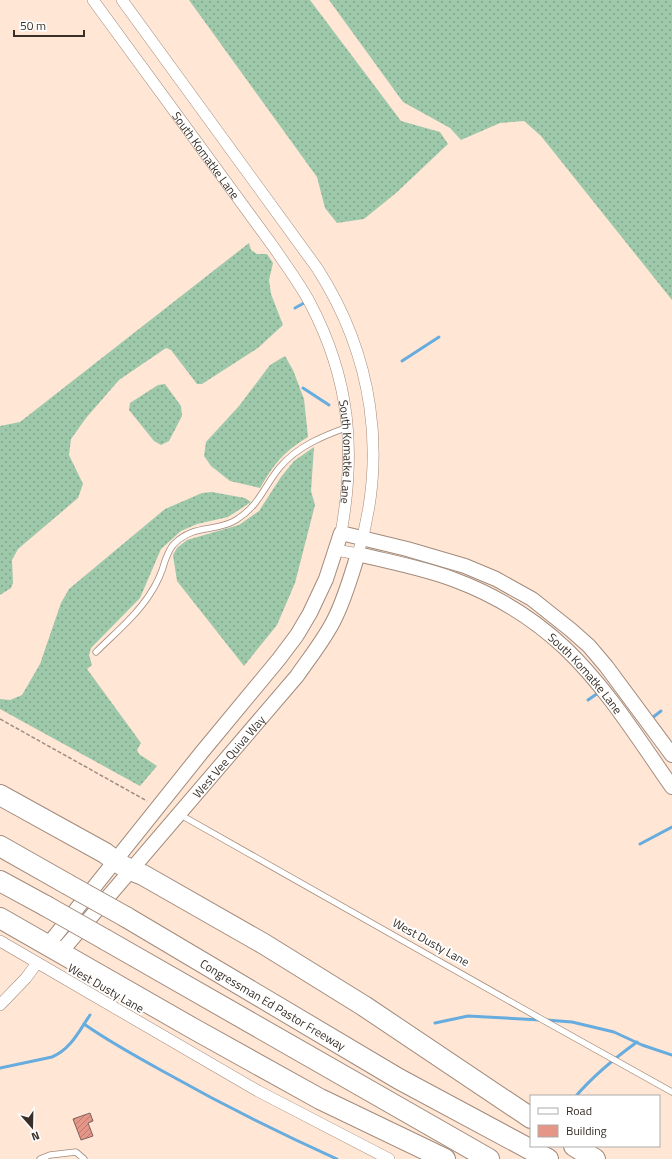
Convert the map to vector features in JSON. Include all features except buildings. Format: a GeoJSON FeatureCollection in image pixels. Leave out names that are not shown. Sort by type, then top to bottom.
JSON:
{"type":"FeatureCollection","features":[{"type":"Feature","properties":{"kind":"highway"},"geometry":{"type":"LineString","coordinates":[[0,795],[105,853],[122,866],[143,875],[264,944],[364,1006],[530,1117]]}},
{"type":"Feature","properties":{"kind":"highway","name":"Congressman Ed Pastor Freeway"},"geometry":{"type":"LineString","coordinates":[[0,846],[126,917],[399,1079],[548,1159]]}},
{"type":"Feature","properties":{"kind":"highway"},"geometry":{"type":"LineString","coordinates":[[0,881],[489,1159]]}},
{"type":"Feature","properties":{"kind":"highway"},"geometry":{"type":"LineString","coordinates":[[0,918],[238,1054],[320,1098],[445,1159]]}},
{"type":"Feature","properties":{"kind":"highway"},"geometry":{"type":"LineString","coordinates":[[576,1147],[595,1159]]}},
{"type":"Feature","properties":{"kind":"street","name":"South Komatke Lane"},"geometry":{"type":"LineString","coordinates":[[93,0],[246,209],[298,283],[309,301],[322,328],[341,383],[348,427],[348,485],[341,533],[336,550],[358,554],[454,580],[497,600],[527,618],[565,648],[597,684],[672,788]]}},
{"type":"Feature","properties":{"kind":"street","name":"South Komatke Lane"},"geometry":{"type":"LineString","coordinates":[[122,0],[313,262],[331,290],[342,312],[358,354],[364,376],[374,441],[369,513],[363,539],[407,549],[465,566],[496,579],[532,599],[589,646],[606,666],[672,755]]}},
{"type":"Feature","properties":{"kind":"street"},"geometry":{"type":"LineString","coordinates":[[341,533],[363,539]]}},
{"type":"Feature","properties":{"kind":"street","name":"West Vee Quiva Way"},"geometry":{"type":"LineString","coordinates":[[122,866],[179,814],[297,676],[316,649],[342,604],[363,539]]}},
{"type":"Feature","properties":{"kind":"street","name":"West Vee Quiva Way"},"geometry":{"type":"LineString","coordinates":[[54,949],[122,866],[158,807],[297,635],[319,596],[336,550]]}},
{"type":"Feature","properties":{"kind":"street","name":"West Dusty Lane"},"geometry":{"type":"LineString","coordinates":[[0,941],[258,1091],[389,1159]]}},
{"type":"Feature","properties":{"kind":"street"},"geometry":{"type":"LineString","coordinates":[[0,1005],[26,978],[37,963]]}},
{"type":"Feature","properties":{"kind":"lane"},"geometry":{"type":"LineString","coordinates":[[96,652],[142,606],[151,593],[172,546],[187,533],[236,520],[258,501],[280,466],[292,455],[311,442],[348,427]]}},
{"type":"Feature","properties":{"kind":"lane","name":"West Dusty Lane"},"geometry":{"type":"LineString","coordinates":[[179,814],[672,1092]]}},
{"type":"Feature","properties":{"kind":"lane"},"geometry":{"type":"LineString","coordinates":[[40,1159],[50,1154],[76,1152],[84,1159]]}},
{"type":"Feature","properties":{"kind":"path"},"geometry":{"type":"LineString","coordinates":[[0,719],[158,807]]}},
{"type":"Feature","properties":{"kind":"green space"},"geometry":{"type":"Polygon","coordinates":[[[189,0],[310,0],[401,121],[440,132],[448,144],[396,193],[364,219],[337,223],[325,208],[317,177],[189,0]]]}},
{"type":"Feature","properties":{"kind":"green space"},"geometry":{"type":"Polygon","coordinates":[[[329,0],[672,0],[672,300],[541,136],[524,121],[500,123],[461,140],[450,128],[403,102],[329,0]]]}},
{"type":"Feature","properties":{"kind":"green space"},"geometry":{"type":"Polygon","coordinates":[[[249,243],[251,250],[257,254],[267,254],[273,263],[269,280],[271,294],[283,325],[258,348],[202,384],[197,384],[171,350],[166,348],[119,380],[86,418],[71,439],[69,455],[83,484],[78,498],[18,549],[12,560],[13,583],[11,588],[0,595],[0,426],[20,422],[249,243]]]}},
{"type":"Feature","properties":{"kind":"green space"},"geometry":{"type":"Polygon","coordinates":[[[285,356],[293,370],[304,399],[308,437],[292,448],[280,459],[260,488],[230,481],[211,466],[204,456],[206,442],[239,406],[270,365],[285,356]]]}},
{"type":"Feature","properties":{"kind":"green space"},"geometry":{"type":"Polygon","coordinates":[[[165,384],[181,406],[182,416],[169,441],[161,445],[154,441],[129,410],[130,403],[158,385],[165,384]]]}},
{"type":"Feature","properties":{"kind":"green space"},"geometry":{"type":"Polygon","coordinates":[[[314,447],[311,491],[315,505],[295,583],[277,625],[244,666],[177,581],[173,555],[177,548],[187,540],[239,525],[259,511],[281,477],[294,461],[314,447]]]}},
{"type":"Feature","properties":{"kind":"green space"},"geometry":{"type":"Polygon","coordinates":[[[212,492],[245,498],[251,502],[228,517],[197,524],[181,531],[161,549],[140,598],[91,648],[89,655],[92,665],[87,669],[141,743],[137,750],[139,754],[157,766],[140,786],[0,709],[0,699],[10,700],[22,695],[40,664],[61,603],[69,589],[165,509],[202,493],[212,492]]]}},
{"type":"Feature","properties":{"kind":"waterway"},"geometry":{"type":"LineString","coordinates":[[295,308],[304,303]]}},
{"type":"Feature","properties":{"kind":"waterway"},"geometry":{"type":"LineString","coordinates":[[402,361],[439,337]]}},
{"type":"Feature","properties":{"kind":"waterway"},"geometry":{"type":"LineString","coordinates":[[303,388],[329,405]]}},
{"type":"Feature","properties":{"kind":"waterway"},"geometry":{"type":"LineString","coordinates":[[588,700],[598,693]]}},
{"type":"Feature","properties":{"kind":"waterway"},"geometry":{"type":"LineString","coordinates":[[652,718],[661,711]]}},
{"type":"Feature","properties":{"kind":"waterway"},"geometry":{"type":"LineString","coordinates":[[640,844],[672,827]]}},
{"type":"Feature","properties":{"kind":"waterway"},"geometry":{"type":"LineString","coordinates":[[0,1068],[52,1057],[59,1054],[74,1039],[90,1015]]}},
{"type":"Feature","properties":{"kind":"waterway"},"geometry":{"type":"LineString","coordinates":[[435,1023],[468,1016],[541,1020]]}},
{"type":"Feature","properties":{"kind":"waterway"},"geometry":{"type":"LineString","coordinates":[[546,1020],[572,1022],[614,1032],[642,1045],[672,1055]]}},
{"type":"Feature","properties":{"kind":"waterway"},"geometry":{"type":"LineString","coordinates":[[84,1024],[104,1038],[209,1097],[337,1159]]}},
{"type":"Feature","properties":{"kind":"waterway"},"geometry":{"type":"LineString","coordinates":[[577,1095],[605,1067],[637,1042]]}}]}
